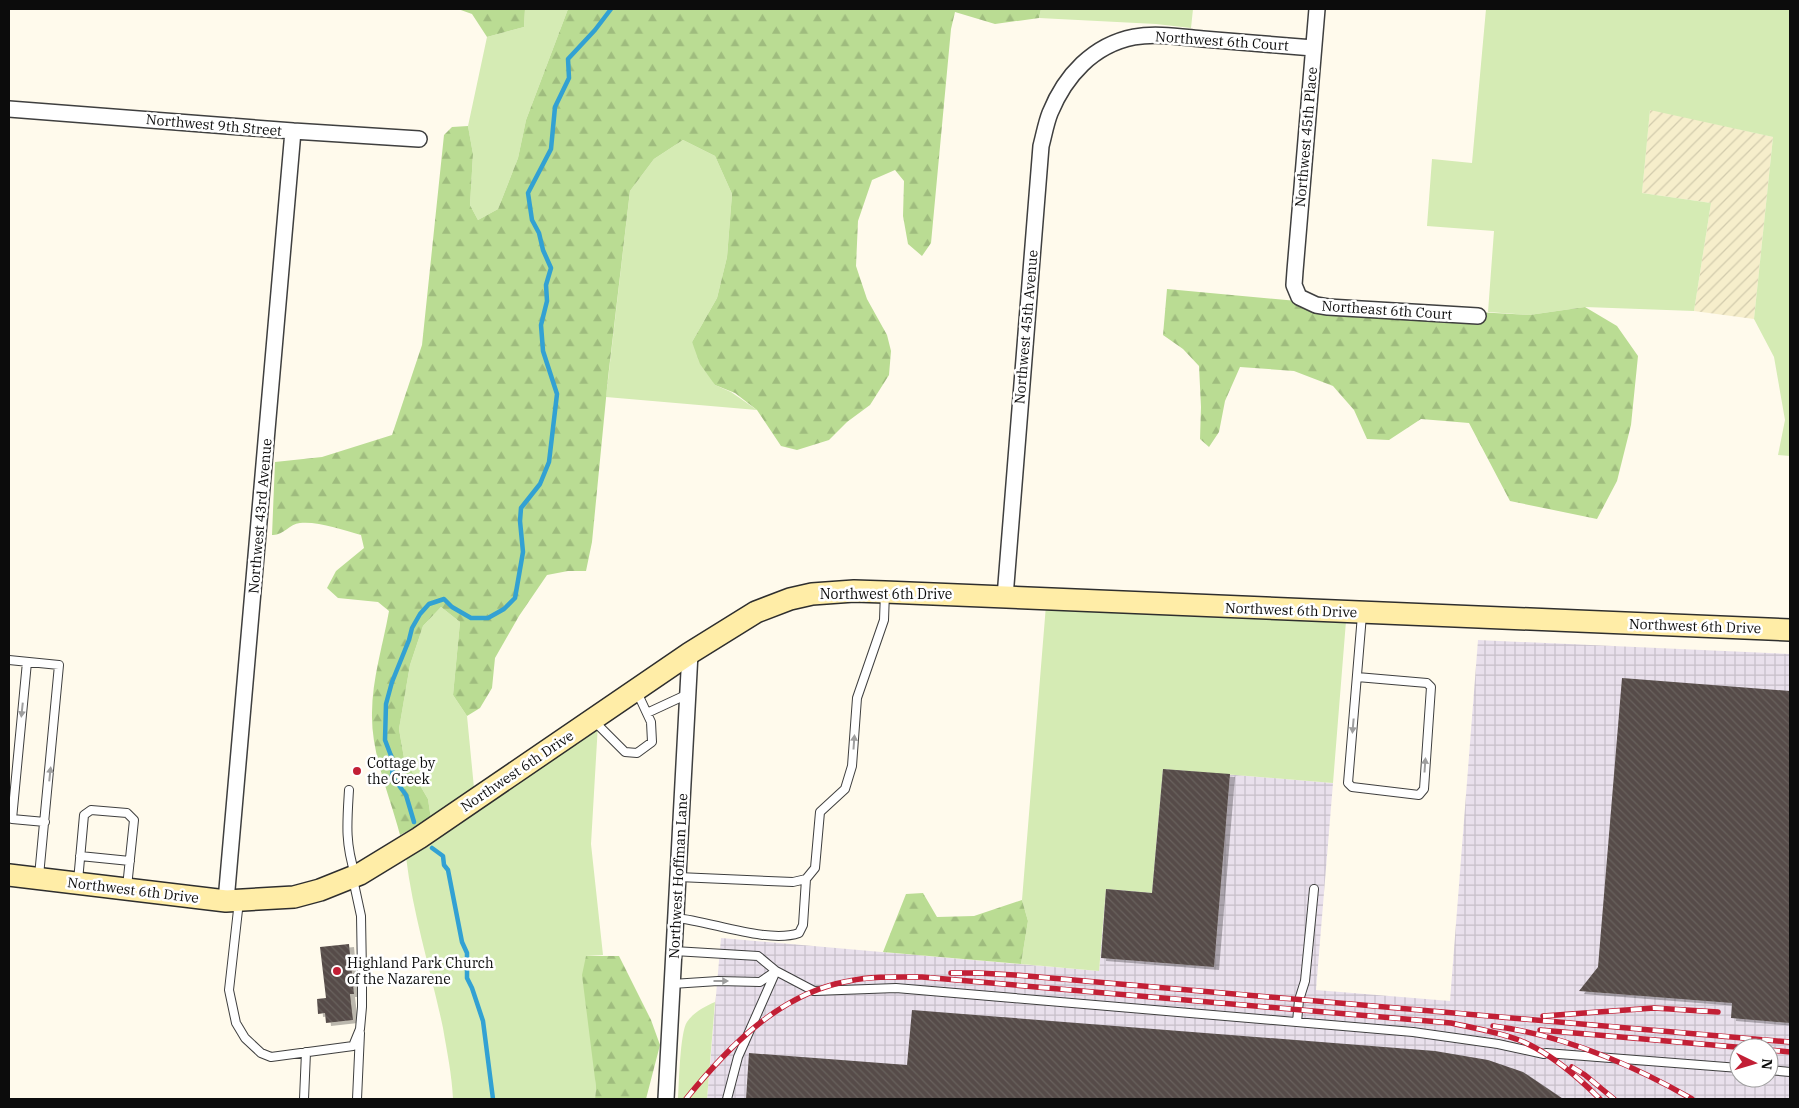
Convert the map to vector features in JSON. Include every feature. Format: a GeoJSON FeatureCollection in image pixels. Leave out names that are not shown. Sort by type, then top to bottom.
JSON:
{"type":"FeatureCollection","features":[{"type":"Feature","properties":{"kind":"main road","name":"Northwest 6th Drive"},"geometry":{"type":"LineString","coordinates":[[9,875],[232,901],[294,897],[320,890],[354,877],[419,838],[690,653],[756,612],[790,599],[812,594],[854,591],[885,592],[1790,630]]}},
{"type":"Feature","properties":{"kind":"street","name":"Northwest 45th Place"},"geometry":{"type":"LineString","coordinates":[[1295,266],[1316,9]]}},
{"type":"Feature","properties":{"kind":"street","name":"Northwest 6th Court"},"geometry":{"type":"LineString","coordinates":[[1079,67],[1114,43],[1135,37],[1162,36],[1313,48]]}},
{"type":"Feature","properties":{"kind":"street","name":"Northwest 45th Avenue"},"geometry":{"type":"LineString","coordinates":[[1005,597],[1040,146],[1050,114],[1066,83],[1079,67]]}},
{"type":"Feature","properties":{"kind":"street","name":"Northwest 9th Street"},"geometry":{"type":"LineString","coordinates":[[9,109],[419,139]]}},
{"type":"Feature","properties":{"kind":"street","name":"Northwest 43rd Avenue"},"geometry":{"type":"LineString","coordinates":[[232,901],[293,131]]}},
{"type":"Feature","properties":{"kind":"street","name":"Northeast 6th Court"},"geometry":{"type":"LineString","coordinates":[[1295,266],[1294,285],[1300,297],[1316,305],[1328,308],[1478,316]]}},
{"type":"Feature","properties":{"kind":"street","name":"Northwest Hoffman Lane"},"geometry":{"type":"LineString","coordinates":[[666,1099],[690,653]]}},
{"type":"Feature","properties":{"kind":"lane"},"geometry":{"type":"LineString","coordinates":[[676,918],[694,919],[749,932],[790,936],[799,933],[803,925],[806,879],[815,868],[820,812],[845,790],[852,766],[857,698],[884,620],[885,592]]}},
{"type":"Feature","properties":{"kind":"lane"},"geometry":{"type":"LineString","coordinates":[[1357,677],[1427,683],[1431,688],[1424,789],[1419,795],[1352,788],[1348,783],[1362,613]]}},
{"type":"Feature","properties":{"kind":"lane"},"geometry":{"type":"LineString","coordinates":[[9,660],[59,665],[39,878]]}},
{"type":"Feature","properties":{"kind":"lane"},"geometry":{"type":"LineString","coordinates":[[27,662],[12,819],[45,822]]}},
{"type":"Feature","properties":{"kind":"lane"},"geometry":{"type":"LineString","coordinates":[[592,720],[625,752],[638,753],[652,742],[651,722],[636,690]]}},
{"type":"Feature","properties":{"kind":"lane"},"geometry":{"type":"LineString","coordinates":[[647,713],[688,694]]}},
{"type":"Feature","properties":{"kind":"lane"},"geometry":{"type":"LineString","coordinates":[[349,790],[347,833],[349,854],[361,916],[362,990],[357,1099]]}},
{"type":"Feature","properties":{"kind":"lane"},"geometry":{"type":"LineString","coordinates":[[77,883],[84,815],[91,810],[127,813],[134,820],[127,889]]}},
{"type":"Feature","properties":{"kind":"lane"},"geometry":{"type":"LineString","coordinates":[[80,856],[130,861]]}},
{"type":"Feature","properties":{"kind":"lane"},"geometry":{"type":"LineString","coordinates":[[678,877],[793,882],[806,879]]}},
{"type":"Feature","properties":{"kind":"lane"},"geometry":{"type":"LineString","coordinates":[[1297,1022],[1299,1000],[1305,981],[1314,889]]}},
{"type":"Feature","properties":{"kind":"lane"},"geometry":{"type":"LineString","coordinates":[[232,901],[229,990],[236,1023],[245,1038],[261,1053],[271,1057],[353,1046],[360,1029]]}},
{"type":"Feature","properties":{"kind":"lane"},"geometry":{"type":"LineString","coordinates":[[674,950],[758,956],[776,971],[814,991],[896,988],[1413,1032],[1498,1044],[1544,1054],[1729,1067]]}},
{"type":"Feature","properties":{"kind":"lane"},"geometry":{"type":"LineString","coordinates":[[672,984],[718,981],[760,982],[776,971]]}},
{"type":"Feature","properties":{"kind":"lane"},"geometry":{"type":"LineString","coordinates":[[727,1099],[738,1057],[776,971]]}},
{"type":"Feature","properties":{"kind":"lane"},"geometry":{"type":"LineString","coordinates":[[304,1099],[306,1052]]}},
{"type":"Feature","properties":{"kind":"shaded area"},"geometry":{"type":"Polygon","coordinates":[[[1650,109],[1773,137],[1754,319],[1694,311],[1711,203],[1642,193],[1650,109]]]}},
{"type":"Feature","properties":{"kind":"shaded area"},"geometry":{"type":"Polygon","coordinates":[[[1478,640],[1790,654],[1790,1099],[707,1099],[721,938],[1099,971],[1106,889],[1163,769],[1333,783],[1316,990],[1450,1001],[1478,640]]]}},
{"type":"Feature","properties":{"kind":"green space"},"geometry":{"type":"Polygon","coordinates":[[[458,9],[525,9],[524,27],[487,37],[472,14],[458,9]]]}},
{"type":"Feature","properties":{"kind":"green space"},"geometry":{"type":"Polygon","coordinates":[[[525,9],[568,9],[526,120],[518,158],[498,209],[478,220],[470,205],[473,154],[468,126],[487,37],[524,27],[525,9]]]}},
{"type":"Feature","properties":{"kind":"green space"},"geometry":{"type":"Polygon","coordinates":[[[568,9],[1041,9],[1039,18],[995,24],[955,12],[951,29],[931,243],[922,256],[908,244],[903,216],[904,181],[895,170],[872,180],[858,221],[856,266],[867,299],[887,335],[891,351],[889,375],[870,405],[847,422],[829,440],[797,450],[781,446],[757,410],[735,393],[715,385],[700,364],[692,342],[717,298],[727,257],[732,194],[715,156],[683,140],[654,159],[630,191],[608,378],[592,542],[586,571],[568,571],[547,575],[519,616],[495,658],[492,688],[480,708],[467,716],[453,695],[460,622],[441,607],[423,626],[410,665],[399,729],[404,758],[428,799],[431,819],[400,835],[378,759],[372,713],[372,700],[378,662],[389,611],[378,602],[338,598],[327,588],[336,571],[364,548],[361,535],[330,526],[300,523],[279,534],[272,535],[275,462],[322,457],[392,435],[422,345],[444,135],[452,127],[468,126],[473,154],[470,205],[478,220],[498,209],[518,158],[526,120],[568,9]]]}},
{"type":"Feature","properties":{"kind":"green space"},"geometry":{"type":"Polygon","coordinates":[[[1041,9],[1193,9],[1191,28],[1156,24],[1039,18],[1041,9]]]}},
{"type":"Feature","properties":{"kind":"green space"},"geometry":{"type":"Polygon","coordinates":[[[1486,9],[1790,9],[1790,456],[1778,455],[1785,420],[1774,357],[1754,319],[1773,137],[1650,110],[1642,193],[1711,203],[1694,311],[1585,307],[1529,315],[1488,312],[1494,231],[1427,226],[1432,159],[1472,163],[1486,9]]]}},
{"type":"Feature","properties":{"kind":"green space"},"geometry":{"type":"Polygon","coordinates":[[[683,140],[715,156],[732,194],[727,257],[717,298],[692,342],[715,385],[731,392],[757,410],[606,397],[630,191],[654,159],[683,140]]]}},
{"type":"Feature","properties":{"kind":"green space"},"geometry":{"type":"Polygon","coordinates":[[[1167,289],[1330,304],[1529,315],[1585,307],[1617,326],[1638,356],[1631,425],[1617,481],[1597,519],[1510,501],[1469,423],[1421,419],[1389,440],[1367,439],[1354,410],[1333,386],[1294,371],[1240,367],[1225,401],[1219,432],[1209,447],[1200,439],[1199,366],[1183,349],[1163,335],[1167,289]]]}},
{"type":"Feature","properties":{"kind":"green space"},"geometry":{"type":"Polygon","coordinates":[[[1046,605],[1346,621],[1333,783],[1163,769],[1152,893],[1106,889],[1099,971],[1021,964],[1028,921],[1022,900],[1046,605]]]}},
{"type":"Feature","properties":{"kind":"green space"},"geometry":{"type":"Polygon","coordinates":[[[441,607],[460,622],[453,695],[467,716],[474,788],[431,819],[428,799],[404,758],[399,729],[410,665],[423,626],[441,607]]]}},
{"type":"Feature","properties":{"kind":"green space"},"geometry":{"type":"Polygon","coordinates":[[[598,724],[591,844],[603,955],[586,956],[596,1087],[595,1099],[453,1099],[443,1028],[418,922],[406,857],[520,783],[598,724]]]}},
{"type":"Feature","properties":{"kind":"green space"},"geometry":{"type":"Polygon","coordinates":[[[923,893],[937,917],[974,916],[1022,900],[1028,921],[1021,964],[883,952],[906,894],[923,893]]]}},
{"type":"Feature","properties":{"kind":"green space"},"geometry":{"type":"Polygon","coordinates":[[[586,956],[619,956],[651,1020],[660,1045],[646,1099],[595,1099],[596,1087],[582,975],[586,956]]]}},
{"type":"Feature","properties":{"kind":"green space"},"geometry":{"type":"Polygon","coordinates":[[[715,1002],[707,1099],[678,1099],[681,1047],[687,1022],[703,1008],[715,1002]]]}},
{"type":"Feature","properties":{"kind":"building"},"geometry":{"type":"Polygon","coordinates":[[[1622,678],[1790,691],[1790,1023],[1731,1018],[1732,1003],[1579,991],[1598,967],[1622,678]]]}},
{"type":"Feature","properties":{"kind":"building"},"geometry":{"type":"Polygon","coordinates":[[[1163,769],[1230,774],[1214,967],[1101,958],[1106,889],[1152,893],[1163,769]]]}},
{"type":"Feature","properties":{"kind":"building","name":"Highland Park Church of the Nazarene"},"geometry":{"type":"Polygon","coordinates":[[[349,944],[354,994],[350,994],[353,1020],[326,1023],[325,1013],[318,1014],[317,999],[326,998],[320,947],[349,944]]]}},
{"type":"Feature","properties":{"kind":"building"},"geometry":{"type":"Polygon","coordinates":[[[912,1010],[1435,1051],[1488,1060],[1523,1072],[1563,1099],[746,1099],[749,1053],[907,1065],[912,1010]]]}},
{"type":"Feature","properties":{"kind":"waterway"},"geometry":{"type":"LineString","coordinates":[[414,822],[406,795],[392,776],[393,761],[385,740],[386,704],[412,628],[420,614],[429,604],[444,599],[452,607],[471,618],[488,618],[504,609],[515,598],[523,552],[520,521],[521,508],[540,484],[549,462],[557,394],[543,351],[541,325],[547,301],[546,285],[551,268],[543,250],[539,233],[532,220],[528,193],[551,149],[555,107],[569,78],[568,59],[595,30],[611,9]]}},
{"type":"Feature","properties":{"kind":"waterway"},"geometry":{"type":"LineString","coordinates":[[432,848],[443,856],[444,865],[448,870],[462,942],[467,953],[467,978],[483,1021],[493,1099]]}},
{"type":"Feature","properties":{"kind":"railway"},"geometry":{"type":"LineString","coordinates":[[951,973],[1015,975],[1790,1042]]}},
{"type":"Feature","properties":{"kind":"railway"},"geometry":{"type":"LineString","coordinates":[[686,1099],[719,1060],[738,1042],[757,1025],[800,997],[824,987],[858,979],[904,977],[922,977],[1451,1023],[1485,1030],[1530,1045],[1562,1065],[1600,1099]]}},
{"type":"Feature","properties":{"kind":"railway"},"geometry":{"type":"LineString","coordinates":[[1543,1016],[1654,1008],[1718,1012]]}},
{"type":"Feature","properties":{"kind":"railway"},"geometry":{"type":"LineString","coordinates":[[1493,1026],[1545,1036],[1596,1053],[1645,1074],[1692,1099]]}},
{"type":"Feature","properties":{"kind":"railway"},"geometry":{"type":"LineString","coordinates":[[1540,1030],[1729,1046]]}},
{"type":"Feature","properties":{"kind":"railway"},"geometry":{"type":"LineString","coordinates":[[1779,1051],[1790,1052]]}},
{"type":"Feature","properties":{"kind":"railway"},"geometry":{"type":"LineString","coordinates":[[1572,1067],[1585,1075],[1614,1099]]}},
{"type":"Feature","properties":{"kind":"place","name":"Cottage by the Creek"},"geometry":{"type":"Point","coordinates":[357,771]}},
{"type":"Feature","properties":{"kind":"place","name":"Highland Park Church of the Nazarene"},"geometry":{"type":"Point","coordinates":[337,971]}}]}
